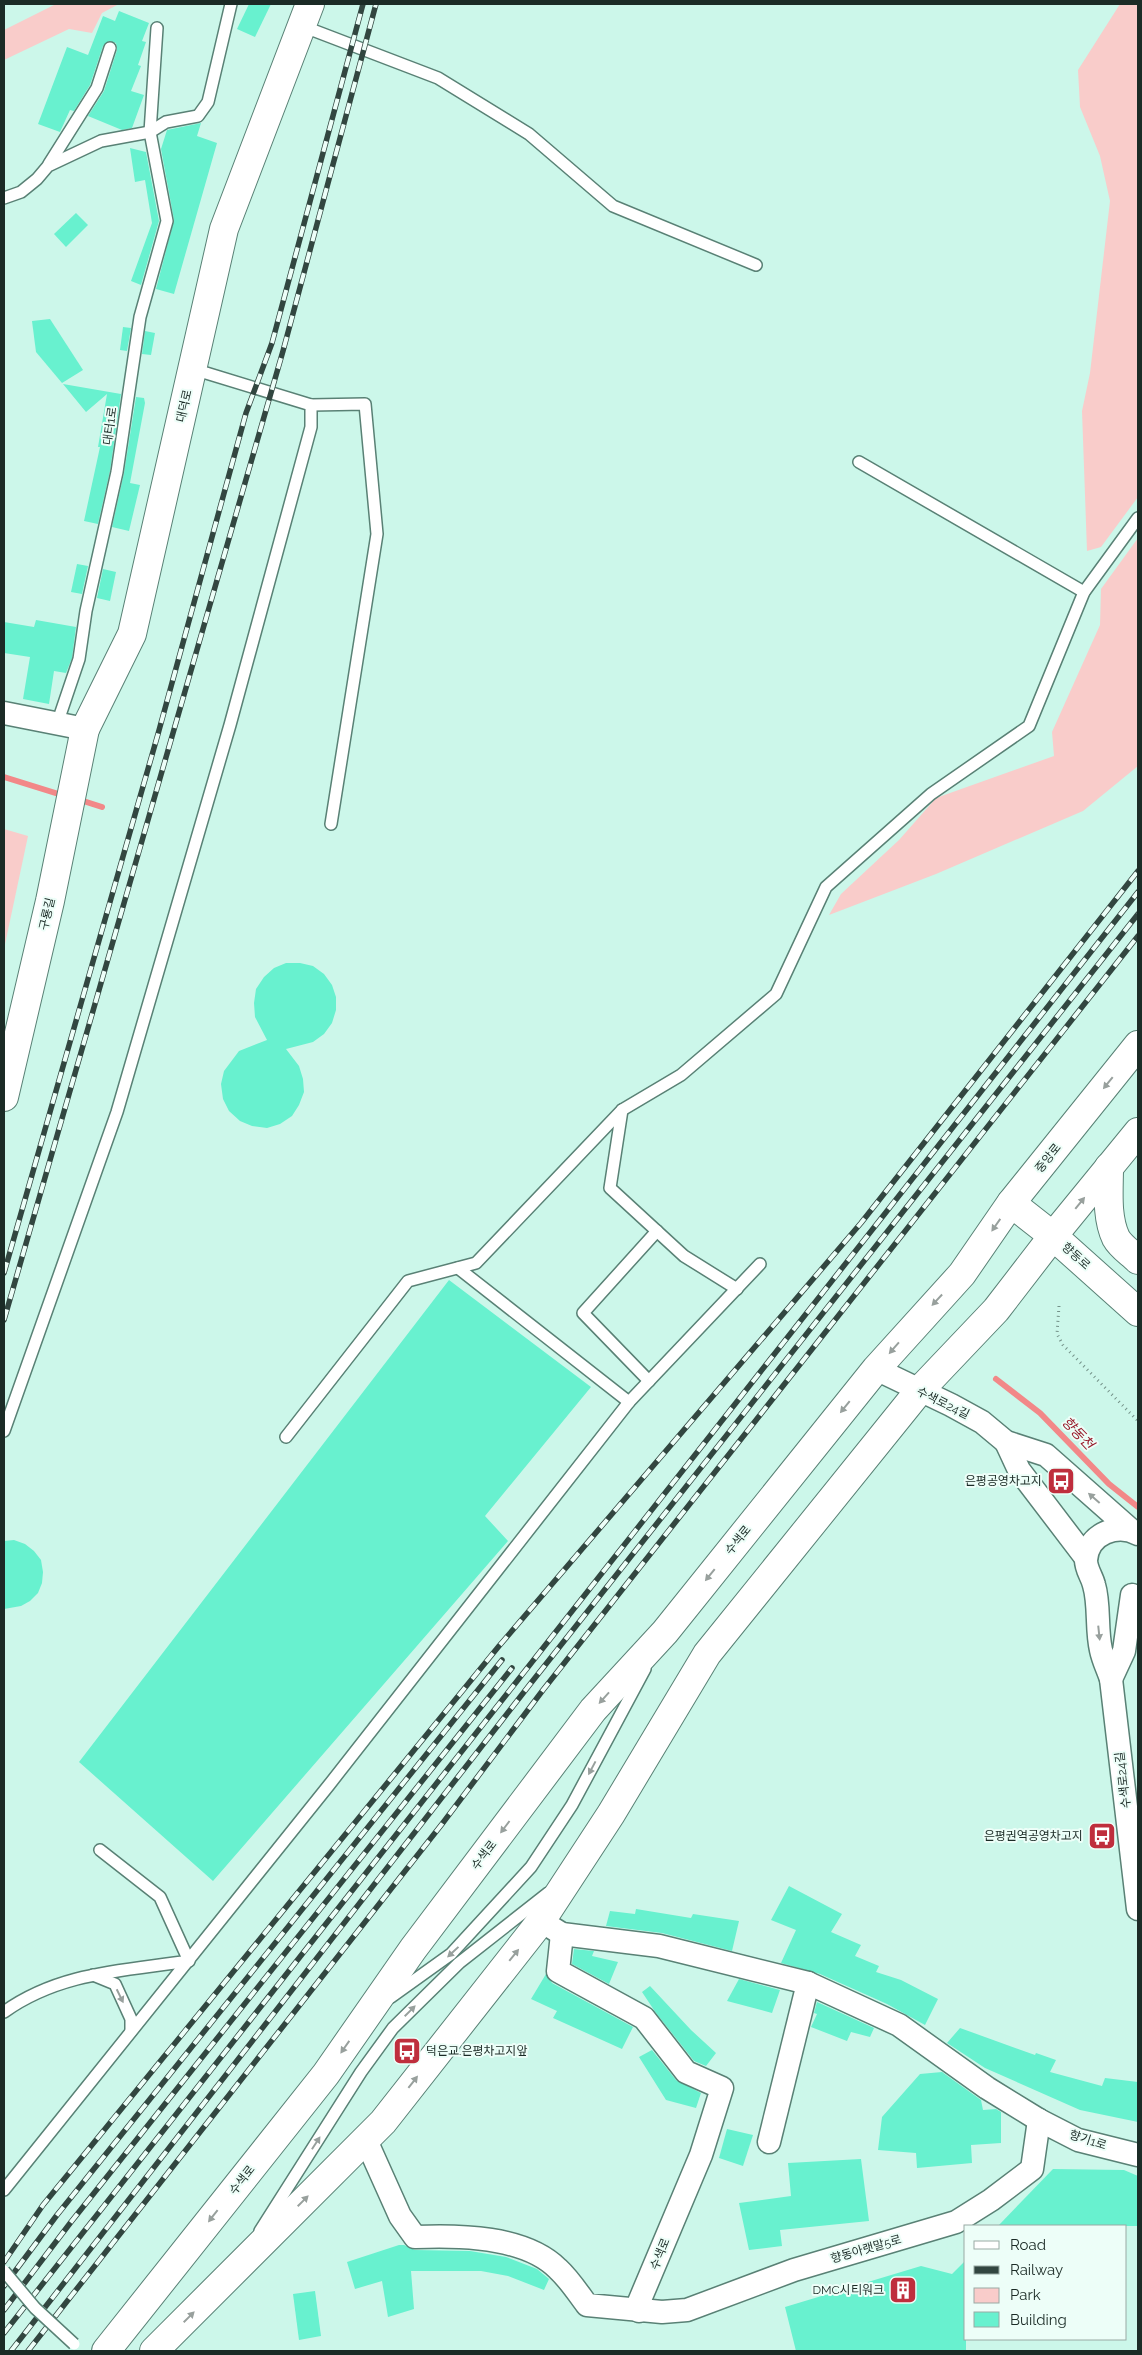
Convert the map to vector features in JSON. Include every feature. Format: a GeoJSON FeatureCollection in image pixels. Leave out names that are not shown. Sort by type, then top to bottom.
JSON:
{"type":"FeatureCollection","features":[{"type":"Feature","properties":{"kind":"main road","name":"대덕로"},"geometry":{"type":"LineString","coordinates":[[83,737],[132,634],[224,229],[306,15]]}},
{"type":"Feature","properties":{"kind":"main road","name":"구룡길"},"geometry":{"type":"LineString","coordinates":[[4,1097],[50,902],[83,737]]}},
{"type":"Feature","properties":{"kind":"main road","name":"중앙로"},"geometry":{"type":"LineString","coordinates":[[876,1369],[912,1326],[962,1274],[1011,1203],[1138,1045]]}},
{"type":"Feature","properties":{"kind":"main road"},"geometry":{"type":"LineString","coordinates":[[919,1391],[996,1310],[1053,1236],[1138,1132]]}},
{"type":"Feature","properties":{"kind":"main road"},"geometry":{"type":"LineString","coordinates":[[1109,1167],[1108,1202],[1116,1238],[1138,1260]]}},
{"type":"Feature","properties":{"kind":"main road","name":"향동로"},"geometry":{"type":"LineString","coordinates":[[1011,1203],[1053,1236],[1138,1312]]}},
{"type":"Feature","properties":{"kind":"main road","name":"수색로"},"geometry":{"type":"LineString","coordinates":[[106,2351],[326,2074],[413,1949],[593,1710],[664,1632],[876,1369]]}},
{"type":"Feature","properties":{"kind":"main road","name":"수색로"},"geometry":{"type":"LineString","coordinates":[[154,2351],[383,2122],[552,1927],[570,1876],[611,1814],[707,1654],[919,1391]]}},
{"type":"Feature","properties":{"kind":"street"},"geometry":{"type":"LineString","coordinates":[[4,713],[57,724],[83,737]]}},
{"type":"Feature","properties":{"kind":"street","name":"수색로24길"},"geometry":{"type":"LineString","coordinates":[[876,1369],[982,1422],[1006,1442],[1046,1455],[1134,1532]]}},
{"type":"Feature","properties":{"kind":"street","name":"수색로24길"},"geometry":{"type":"LineString","coordinates":[[1006,1442],[1019,1470],[1086,1558]]}},
{"type":"Feature","properties":{"kind":"street","name":"수색로24길"},"geometry":{"type":"LineString","coordinates":[[1134,1532],[1119,1528],[1107,1531],[1097,1538],[1090,1547],[1086,1558],[1088,1572],[1094,1585],[1101,1650],[1111,1680],[1138,1910]]}},
{"type":"Feature","properties":{"kind":"street"},"geometry":{"type":"LineString","coordinates":[[1094,1585],[1105,1593],[1119,1597],[1135,1593],[1124,1651],[1111,1680]]}},
{"type":"Feature","properties":{"kind":"street"},"geometry":{"type":"LineString","coordinates":[[552,1927],[659,1946],[808,1983],[899,2025],[987,2088],[1039,2120]]}},
{"type":"Feature","properties":{"kind":"street","name":"수색로"},"geometry":{"type":"LineString","coordinates":[[552,1927],[558,1971],[644,2018],[686,2072],[722,2088],[701,2155],[639,2302],[639,2311]]}},
{"type":"Feature","properties":{"kind":"street"},"geometry":{"type":"LineString","coordinates":[[769,2142],[808,1983]]}},
{"type":"Feature","properties":{"kind":"street","name":"향동아랫말5로"},"geometry":{"type":"LineString","coordinates":[[639,2311],[687,2310],[794,2270],[956,2222],[991,2200],[1032,2169],[1039,2120]]}},
{"type":"Feature","properties":{"kind":"street","name":"향기1로"},"geometry":{"type":"LineString","coordinates":[[1039,2120],[1078,2140],[1138,2155]]}},
{"type":"Feature","properties":{"kind":"street"},"geometry":{"type":"LineString","coordinates":[[365,2138],[400,2216],[415,2236],[469,2236],[503,2243],[534,2253],[558,2268],[588,2305],[639,2311]]}},
{"type":"Feature","properties":{"kind":"lane"},"geometry":{"type":"LineString","coordinates":[[48,166],[101,142],[150,132],[166,122],[198,116],[208,102],[231,4]]}},
{"type":"Feature","properties":{"kind":"lane"},"geometry":{"type":"LineString","coordinates":[[306,15],[438,78],[529,134],[613,206],[756,265]]}},
{"type":"Feature","properties":{"kind":"lane","name":"대터1로"},"geometry":{"type":"LineString","coordinates":[[57,724],[79,659],[86,611],[117,472],[140,317],[166,221],[150,132],[157,28]]}},
{"type":"Feature","properties":{"kind":"lane"},"geometry":{"type":"LineString","coordinates":[[4,198],[21,192],[37,179],[48,166],[97,88],[110,48]]}},
{"type":"Feature","properties":{"kind":"lane"},"geometry":{"type":"LineString","coordinates":[[193,369],[311,405],[365,404],[377,534],[332,824]]}},
{"type":"Feature","properties":{"kind":"lane"},"geometry":{"type":"LineString","coordinates":[[4,1431],[117,1112],[230,725],[311,427],[311,405]]}},
{"type":"Feature","properties":{"kind":"lane"},"geometry":{"type":"LineString","coordinates":[[859,462],[1084,592]]}},
{"type":"Feature","properties":{"kind":"lane"},"geometry":{"type":"LineString","coordinates":[[286,1438],[408,1281],[476,1263],[622,1110],[681,1075],[776,994],[826,887],[931,794],[1029,726],[1084,592],[1138,518]]}},
{"type":"Feature","properties":{"kind":"lane"},"geometry":{"type":"LineString","coordinates":[[622,1110],[610,1188],[684,1256],[737,1289]]}},
{"type":"Feature","properties":{"kind":"lane"},"geometry":{"type":"LineString","coordinates":[[649,1381],[583,1313],[657,1231]]}},
{"type":"Feature","properties":{"kind":"lane"},"geometry":{"type":"LineString","coordinates":[[4,2190],[189,1961],[629,1402],[760,1264]]}},
{"type":"Feature","properties":{"kind":"lane"},"geometry":{"type":"LineString","coordinates":[[458,1268],[629,1402]]}},
{"type":"Feature","properties":{"kind":"lane"},"geometry":{"type":"LineString","coordinates":[[368,2013],[451,1954],[531,1867],[572,1806],[664,1632]]}},
{"type":"Feature","properties":{"kind":"lane"},"geometry":{"type":"LineString","coordinates":[[100,1850],[160,1897],[189,1961]]}},
{"type":"Feature","properties":{"kind":"lane"},"geometry":{"type":"LineString","coordinates":[[233,2272],[361,2072],[393,2028],[459,1963],[570,1876]]}},
{"type":"Feature","properties":{"kind":"lane"},"geometry":{"type":"LineString","coordinates":[[4,2012],[29,1996],[86,1976],[189,1961]]}},
{"type":"Feature","properties":{"kind":"lane"},"geometry":{"type":"LineString","coordinates":[[86,1976],[115,1984],[131,2019],[131,2031]]}},
{"type":"Feature","properties":{"kind":"lane"},"geometry":{"type":"LineString","coordinates":[[4,2271],[35,2308],[74,2344]]}},
{"type":"Feature","properties":{"kind":"path"},"geometry":{"type":"LineString","coordinates":[[1059,1306],[1057,1334],[1063,1345],[1138,1421]]}},
{"type":"Feature","properties":{"kind":"green space"},"geometry":{"type":"Polygon","coordinates":[[[56,4],[119,4],[102,13],[92,33],[69,29],[4,60],[4,30],[56,4]]]}},
{"type":"Feature","properties":{"kind":"green space"},"geometry":{"type":"Polygon","coordinates":[[[1120,4],[1138,4],[1138,497],[1101,547],[1087,551],[1082,411],[1090,373],[1110,201],[1100,156],[1080,107],[1078,70],[1120,4]]]}},
{"type":"Feature","properties":{"kind":"green space"},"geometry":{"type":"Polygon","coordinates":[[[1138,538],[1138,766],[1083,811],[936,874],[829,915],[841,894],[899,840],[936,798],[1054,756],[1052,732],[1100,625],[1101,589],[1138,538]]]}},
{"type":"Feature","properties":{"kind":"green space"},"geometry":{"type":"Polygon","coordinates":[[[4,829],[28,836],[4,949],[4,829]]]}},
{"type":"Feature","properties":{"kind":"building"},"geometry":{"type":"Polygon","coordinates":[[[249,4],[271,4],[255,37],[237,29],[249,4]]]}},
{"type":"Feature","properties":{"kind":"building"},"geometry":{"type":"Polygon","coordinates":[[[119,11],[149,23],[142,41],[146,42],[138,65],[141,66],[131,91],[144,95],[132,128],[122,130],[88,116],[104,91],[117,50],[116,43],[109,41],[103,46],[90,85],[74,111],[70,110],[60,132],[38,124],[67,47],[88,55],[103,16],[115,21],[119,11]]]}},
{"type":"Feature","properties":{"kind":"building"},"geometry":{"type":"Polygon","coordinates":[[[201,123],[197,136],[217,143],[174,294],[156,289],[174,220],[161,149],[167,130],[201,123]]]}},
{"type":"Feature","properties":{"kind":"building"},"geometry":{"type":"Polygon","coordinates":[[[130,148],[146,152],[159,221],[141,285],[131,281],[152,223],[145,180],[135,182],[130,148]]]}},
{"type":"Feature","properties":{"kind":"building"},"geometry":{"type":"Polygon","coordinates":[[[76,213],[88,225],[66,247],[54,234],[76,213]]]}},
{"type":"Feature","properties":{"kind":"building"},"geometry":{"type":"Polygon","coordinates":[[[50,319],[83,370],[62,383],[36,352],[32,321],[50,319]]]}},
{"type":"Feature","properties":{"kind":"building"},"geometry":{"type":"Polygon","coordinates":[[[123,327],[131,328],[127,351],[120,350],[123,327]]]}},
{"type":"Feature","properties":{"kind":"building"},"geometry":{"type":"Polygon","coordinates":[[[145,331],[155,333],[151,355],[142,354],[145,331]]]}},
{"type":"Feature","properties":{"kind":"building"},"geometry":{"type":"Polygon","coordinates":[[[63,384],[121,394],[110,471],[98,524],[84,521],[100,447],[98,447],[107,394],[86,412],[63,384]]]}},
{"type":"Feature","properties":{"kind":"building"},"geometry":{"type":"Polygon","coordinates":[[[136,397],[144,398],[145,403],[130,483],[140,485],[129,531],[112,527],[124,473],[136,397]]]}},
{"type":"Feature","properties":{"kind":"building"},"geometry":{"type":"Polygon","coordinates":[[[77,564],[88,566],[82,594],[71,592],[77,564]]]}},
{"type":"Feature","properties":{"kind":"building"},"geometry":{"type":"Polygon","coordinates":[[[103,569],[116,572],[110,601],[97,598],[103,569]]]}},
{"type":"Feature","properties":{"kind":"building"},"geometry":{"type":"Polygon","coordinates":[[[36,620],[76,627],[72,658],[66,673],[54,671],[49,704],[23,699],[30,657],[4,653],[4,622],[34,627],[36,620]]]}},
{"type":"Feature","properties":{"kind":"building"},"geometry":{"type":"Polygon","coordinates":[[[286,963],[300,963],[313,966],[324,974],[332,985],[336,997],[336,1010],[332,1023],[324,1034],[313,1042],[286,1049],[299,1066],[303,1079],[304,1092],[292,1116],[280,1124],[267,1128],[252,1126],[240,1121],[229,1111],[223,1099],[221,1084],[224,1071],[239,1051],[267,1040],[255,1017],[256,989],[264,977],[274,968],[286,963]]]}},
{"type":"Feature","properties":{"kind":"building"},"geometry":{"type":"Polygon","coordinates":[[[449,1280],[591,1387],[485,1516],[508,1541],[213,1881],[79,1762],[449,1280]]]}},
{"type":"Feature","properties":{"kind":"building"},"geometry":{"type":"Polygon","coordinates":[[[14,1540],[25,1544],[41,1560],[42,1583],[38,1593],[30,1601],[21,1606],[4,1609],[4,1541],[14,1540]]]}},
{"type":"Feature","properties":{"kind":"building"},"geometry":{"type":"Polygon","coordinates":[[[789,1886],[842,1914],[831,1932],[861,1945],[855,1956],[879,1966],[876,1972],[901,1980],[938,1999],[925,2025],[887,2004],[820,1974],[781,1963],[796,1930],[771,1920],[789,1886]]]}},
{"type":"Feature","properties":{"kind":"building"},"geometry":{"type":"Polygon","coordinates":[[[636,1909],[691,1918],[693,1914],[739,1921],[732,1951],[662,1933],[606,1926],[610,1911],[635,1914],[636,1909]]]}},
{"type":"Feature","properties":{"kind":"building"},"geometry":{"type":"Polygon","coordinates":[[[574,1949],[594,1951],[592,1956],[618,1962],[609,1984],[572,1964],[574,1949]]]}},
{"type":"Feature","properties":{"kind":"building"},"geometry":{"type":"Polygon","coordinates":[[[546,1974],[552,1983],[633,2027],[622,2049],[553,2018],[557,2011],[531,1999],[546,1974]]]}},
{"type":"Feature","properties":{"kind":"building"},"geometry":{"type":"Polygon","coordinates":[[[739,1979],[780,1990],[772,2013],[727,2001],[739,1979]]]}},
{"type":"Feature","properties":{"kind":"building"},"geometry":{"type":"Polygon","coordinates":[[[650,1986],[691,2030],[716,2053],[706,2066],[694,2061],[656,2013],[642,1992],[650,1986]]]}},
{"type":"Feature","properties":{"kind":"building"},"geometry":{"type":"Polygon","coordinates":[[[817,2002],[874,2028],[870,2037],[851,2032],[847,2041],[811,2027],[817,2014],[814,2013],[817,2002]]]}},
{"type":"Feature","properties":{"kind":"building"},"geometry":{"type":"Polygon","coordinates":[[[960,2028],[1035,2055],[1036,2053],[1056,2060],[1050,2072],[1102,2086],[1105,2078],[1138,2082],[1138,2122],[1080,2110],[985,2068],[947,2043],[960,2028]]]}},
{"type":"Feature","properties":{"kind":"building"},"geometry":{"type":"Polygon","coordinates":[[[652,2050],[676,2080],[701,2093],[696,2108],[666,2100],[639,2057],[652,2050]]]}},
{"type":"Feature","properties":{"kind":"building"},"geometry":{"type":"Polygon","coordinates":[[[942,2072],[981,2100],[983,2110],[996,2109],[1001,2112],[1001,2143],[971,2145],[972,2163],[917,2168],[916,2153],[878,2150],[882,2117],[920,2074],[942,2072]]]}},
{"type":"Feature","properties":{"kind":"building"},"geometry":{"type":"Polygon","coordinates":[[[727,2129],[753,2135],[743,2166],[719,2158],[727,2129]]]}},
{"type":"Feature","properties":{"kind":"building"},"geometry":{"type":"Polygon","coordinates":[[[861,2159],[869,2221],[780,2230],[782,2246],[749,2250],[739,2203],[791,2196],[788,2163],[861,2159]]]}},
{"type":"Feature","properties":{"kind":"building"},"geometry":{"type":"Polygon","coordinates":[[[1053,2169],[1124,2170],[1138,2176],[1138,2226],[999,2225],[1053,2169]]]}},
{"type":"Feature","properties":{"kind":"building"},"geometry":{"type":"Polygon","coordinates":[[[399,2245],[415,2250],[470,2251],[506,2257],[537,2269],[549,2279],[544,2290],[508,2276],[481,2271],[411,2271],[414,2309],[388,2317],[382,2281],[355,2289],[347,2262],[399,2245]]]}},
{"type":"Feature","properties":{"kind":"building","name":"DMC시티워크"},"geometry":{"type":"Polygon","coordinates":[[[964,2262],[964,2340],[966,2340],[966,2351],[796,2351],[785,2307],[921,2266],[952,2274],[964,2262]]]}},
{"type":"Feature","properties":{"kind":"building"},"geometry":{"type":"Polygon","coordinates":[[[315,2291],[321,2336],[299,2340],[293,2294],[315,2291]]]}},
{"type":"Feature","properties":{"kind":"waterway"},"geometry":{"type":"LineString","coordinates":[[4,777],[65,796]]}},
{"type":"Feature","properties":{"kind":"waterway"},"geometry":{"type":"LineString","coordinates":[[77,799],[102,807]]}},
{"type":"Feature","properties":{"kind":"waterway","name":"향동천"},"geometry":{"type":"LineString","coordinates":[[996,1379],[1040,1413],[1109,1484],[1138,1507]]}},
{"type":"Feature","properties":{"kind":"railway"},"geometry":{"type":"LineString","coordinates":[[4,1273],[158,734],[246,413],[272,343],[363,4]]}},
{"type":"Feature","properties":{"kind":"railway"},"geometry":{"type":"LineString","coordinates":[[4,1320],[283,351],[376,4]]}},
{"type":"Feature","properties":{"kind":"railway"},"geometry":{"type":"LineString","coordinates":[[4,2262],[43,2205],[499,1646],[861,1223],[1138,871]]}},
{"type":"Feature","properties":{"kind":"railway"},"geometry":{"type":"LineString","coordinates":[[4,2333],[1138,892]]}},
{"type":"Feature","properties":{"kind":"railway"},"geometry":{"type":"LineString","coordinates":[[11,2351],[531,1683],[1138,914]]}},
{"type":"Feature","properties":{"kind":"railway"},"geometry":{"type":"LineString","coordinates":[[28,2351],[442,1824],[543,1690],[1138,936]]}},
{"type":"Feature","properties":{"kind":"railway"},"geometry":{"type":"LineString","coordinates":[[4,2286],[57,2215],[502,1660]]}},
{"type":"Feature","properties":{"kind":"railway"},"geometry":{"type":"LineString","coordinates":[[4,2310],[71,2222],[512,1668]]}},
{"type":"Feature","properties":{"kind":"place","name":"은평공영차고지"},"geometry":{"type":"Point","coordinates":[1061,1481]}},
{"type":"Feature","properties":{"kind":"place","name":"은평권역공영차고지"},"geometry":{"type":"Point","coordinates":[1102,1836]}},
{"type":"Feature","properties":{"kind":"place","name":"덕은교.은평차고지앞"},"geometry":{"type":"Point","coordinates":[407,2051]}},
{"type":"Feature","properties":{"kind":"place","name":"DMC시티워크"},"geometry":{"type":"Point","coordinates":[903,2290]}}]}
